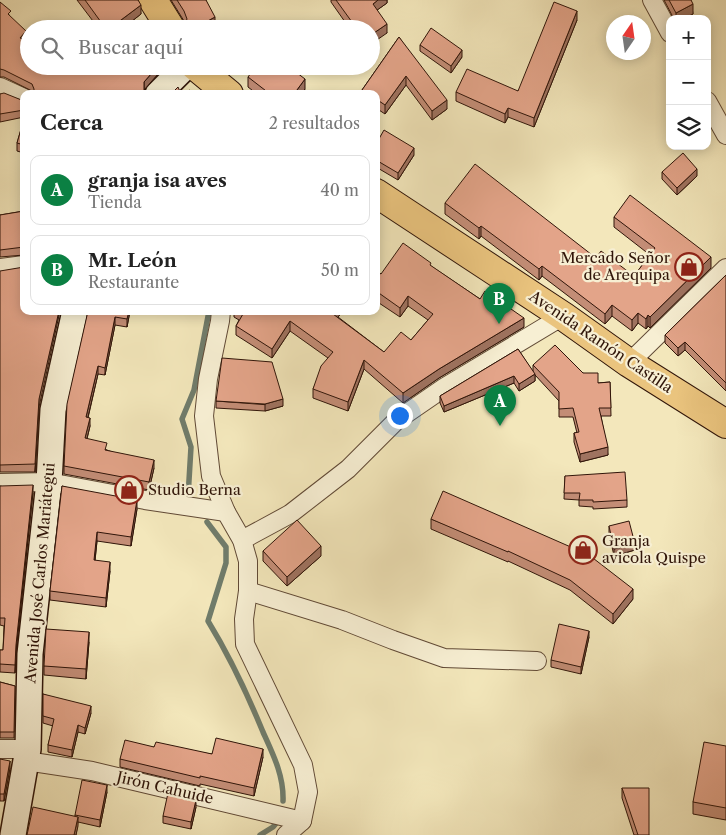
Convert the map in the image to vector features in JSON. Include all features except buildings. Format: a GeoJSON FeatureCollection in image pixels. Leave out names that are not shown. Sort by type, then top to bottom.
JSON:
{"type":"FeatureCollection","features":[{"type":"Feature","properties":{"kind":"highway"},"geometry":{"type":"LineString","coordinates":[[154,0],[166,20]]}},
{"type":"Feature","properties":{"kind":"highway","name":"Avenida Ramón Castilla"},"geometry":{"type":"LineString","coordinates":[[380,196],[563,316],[629,362],[726,424]]}},
{"type":"Feature","properties":{"kind":"street"},"geometry":{"type":"LineString","coordinates":[[652,0],[666,26]]}},
{"type":"Feature","properties":{"kind":"street"},"geometry":{"type":"LineString","coordinates":[[162,90],[177,75]]}},
{"type":"Feature","properties":{"kind":"street"},"geometry":{"type":"LineString","coordinates":[[0,87],[20,96]]}},
{"type":"Feature","properties":{"kind":"street"},"geometry":{"type":"LineString","coordinates":[[709,105],[726,135]]}},
{"type":"Feature","properties":{"kind":"street"},"geometry":{"type":"LineString","coordinates":[[0,268],[20,266]]}},
{"type":"Feature","properties":{"kind":"street"},"geometry":{"type":"LineString","coordinates":[[629,362],[726,268]]}},
{"type":"Feature","properties":{"kind":"street","name":"Avenida José Carlos Mariátegui"},"geometry":{"type":"LineString","coordinates":[[13,835],[27,755],[30,654],[49,482],[53,410],[74,315]]}},
{"type":"Feature","properties":{"kind":"street"},"geometry":{"type":"LineString","coordinates":[[221,315],[208,379],[204,416],[211,476],[226,512],[242,540],[248,561],[248,591],[244,619],[245,644],[303,765],[308,792],[302,821],[286,835]]}},
{"type":"Feature","properties":{"kind":"street"},"geometry":{"type":"LineString","coordinates":[[242,540],[290,514],[348,469],[397,420],[445,388],[563,316]]}},
{"type":"Feature","properties":{"kind":"street"},"geometry":{"type":"LineString","coordinates":[[0,483],[49,482],[145,500],[226,512]]}},
{"type":"Feature","properties":{"kind":"street"},"geometry":{"type":"LineString","coordinates":[[248,591],[342,620],[444,658],[537,661]]}},
{"type":"Feature","properties":{"kind":"street","name":"Jirón Cahuide"},"geometry":{"type":"LineString","coordinates":[[0,749],[302,821]]}},
{"type":"Feature","properties":{"kind":"waterway"},"geometry":{"type":"LineString","coordinates":[[188,497],[191,447],[182,419],[194,390],[208,315]]}},
{"type":"Feature","properties":{"kind":"waterway"},"geometry":{"type":"LineString","coordinates":[[207,522],[226,547],[226,563],[208,621],[238,675],[274,757],[282,783],[283,801]]}},
{"type":"Feature","properties":{"kind":"waterway"},"geometry":{"type":"LineString","coordinates":[[260,835],[273,827],[278,821]]}},
{"type":"Feature","properties":{"kind":"place","name":"Mercado Señor de Arequipa"},"geometry":{"type":"Point","coordinates":[689,267]}},
{"type":"Feature","properties":{"kind":"place","name":"Mr. León"},"geometry":{"type":"Point","coordinates":[499,324]}},
{"type":"Feature","properties":{"kind":"place","name":"granja isa aves"},"geometry":{"type":"Point","coordinates":[500,426]}},
{"type":"Feature","properties":{"kind":"place","name":"Studio Berna"},"geometry":{"type":"Point","coordinates":[129,490]}},
{"type":"Feature","properties":{"kind":"place","name":"Granja avicola Quispe"},"geometry":{"type":"Point","coordinates":[583,550]}}]}
